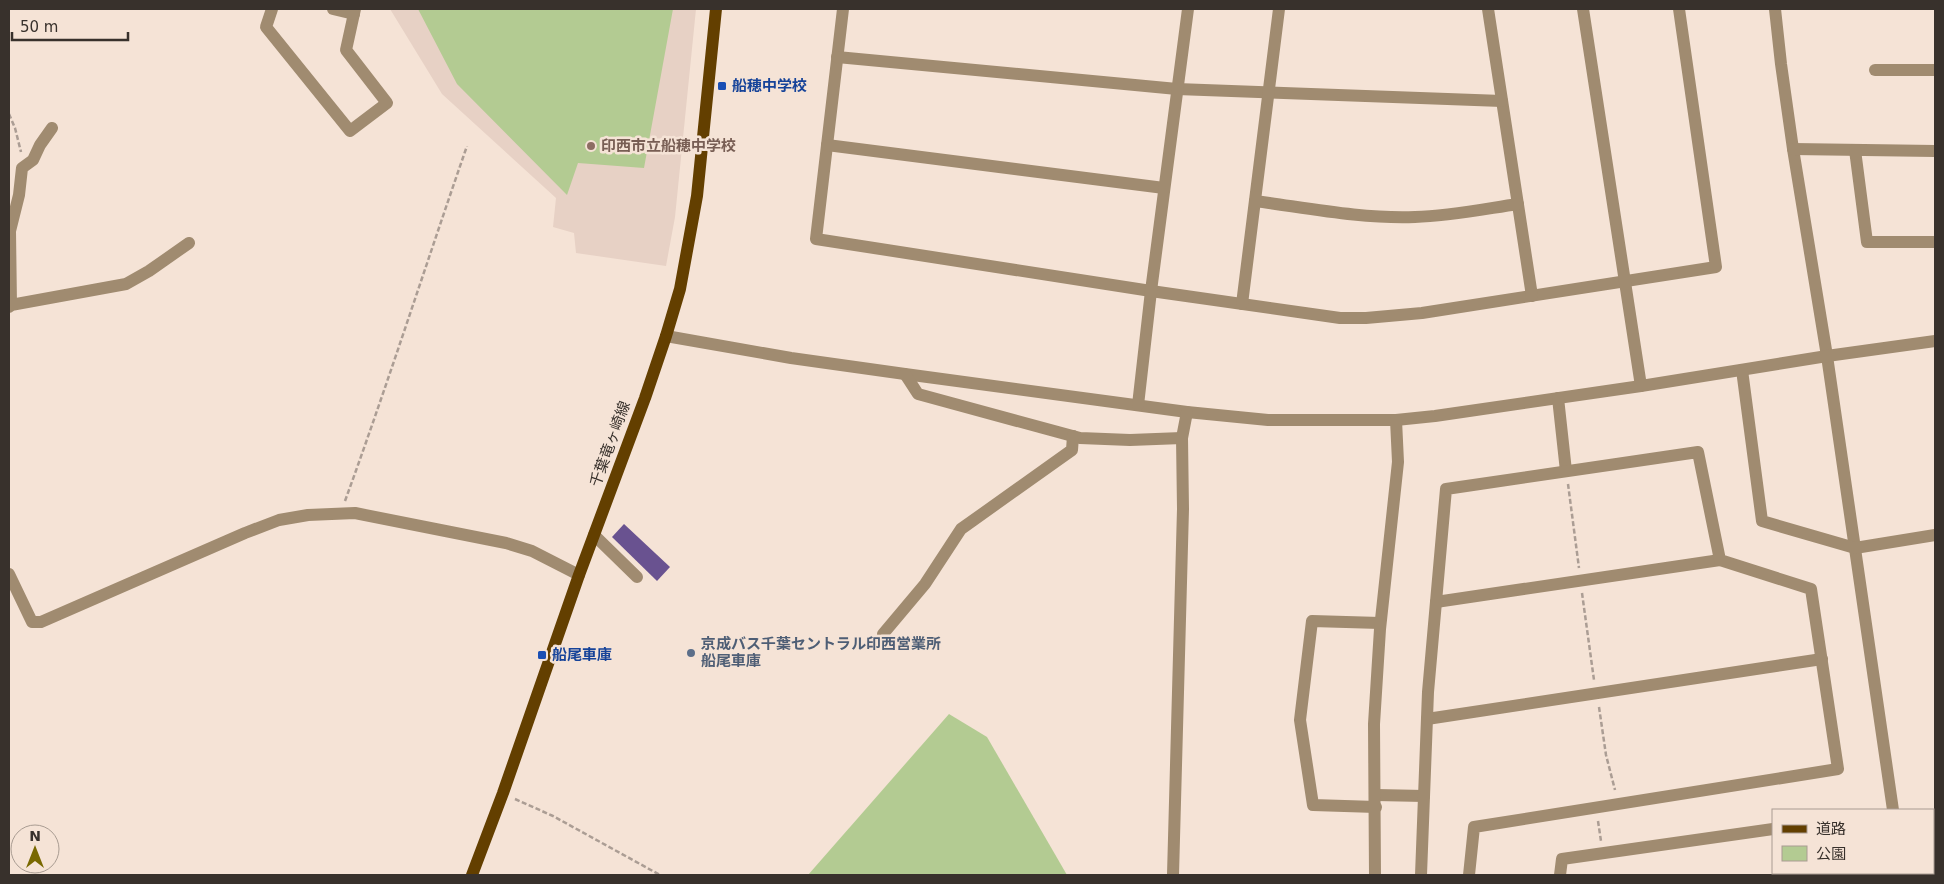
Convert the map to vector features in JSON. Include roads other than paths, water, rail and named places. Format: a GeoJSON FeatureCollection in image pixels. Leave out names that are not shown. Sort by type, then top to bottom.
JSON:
{"type":"FeatureCollection","features":[{"type":"Feature","properties":{"kind":"main road","name":"千葉竜ヶ崎線"},"geometry":{"type":"LineString","coordinates":[[472,875],[666,336],[683,276],[692,230],[716,9]]}},
{"type":"Feature","properties":{"kind":"street"},"geometry":{"type":"LineString","coordinates":[[272,9],[266,27],[350,131],[387,104],[346,50],[354,12],[333,9]]}},
{"type":"Feature","properties":{"kind":"street"},"geometry":{"type":"LineString","coordinates":[[843,9],[816,239],[1151,291],[1329,316],[1366,318],[1422,313],[1716,267],[1679,9]]}},
{"type":"Feature","properties":{"kind":"street"},"geometry":{"type":"LineString","coordinates":[[1138,405],[1188,9]]}},
{"type":"Feature","properties":{"kind":"street"},"geometry":{"type":"LineString","coordinates":[[1242,304],[1279,9]]}},
{"type":"Feature","properties":{"kind":"street"},"geometry":{"type":"LineString","coordinates":[[1488,9],[1532,296]]}},
{"type":"Feature","properties":{"kind":"street"},"geometry":{"type":"LineString","coordinates":[[1583,9],[1641,386]]}},
{"type":"Feature","properties":{"kind":"street"},"geometry":{"type":"LineString","coordinates":[[1775,9],[1793,149],[1827,356],[1893,809]]}},
{"type":"Feature","properties":{"kind":"street"},"geometry":{"type":"LineString","coordinates":[[837,57],[1177,89],[1502,101]]}},
{"type":"Feature","properties":{"kind":"street"},"geometry":{"type":"LineString","coordinates":[[1875,70],[1935,70]]}},
{"type":"Feature","properties":{"kind":"street"},"geometry":{"type":"LineString","coordinates":[[52,128],[40,145],[33,160],[22,168],[19,195],[10,231],[10,306],[126,284],[150,271],[189,243]]}},
{"type":"Feature","properties":{"kind":"street"},"geometry":{"type":"LineString","coordinates":[[827,145],[1164,188]]}},
{"type":"Feature","properties":{"kind":"street"},"geometry":{"type":"LineString","coordinates":[[1793,149],[1935,151]]}},
{"type":"Feature","properties":{"kind":"street"},"geometry":{"type":"LineString","coordinates":[[1855,150],[1867,242],[1935,242]]}},
{"type":"Feature","properties":{"kind":"street"},"geometry":{"type":"LineString","coordinates":[[1255,200],[1356,214],[1402,217],[1452,214],[1518,204]]}},
{"type":"Feature","properties":{"kind":"street"},"geometry":{"type":"LineString","coordinates":[[666,336],[791,358],[905,374],[1186,412],[1268,420],[1396,420],[1435,416],[1935,341]]}},
{"type":"Feature","properties":{"kind":"street"},"geometry":{"type":"LineString","coordinates":[[1742,370],[1762,521],[1855,548],[1935,535]]}},
{"type":"Feature","properties":{"kind":"street"},"geometry":{"type":"LineString","coordinates":[[905,374],[918,394],[1080,438],[1130,440],[1182,438]]}},
{"type":"Feature","properties":{"kind":"street"},"geometry":{"type":"LineString","coordinates":[[1558,398],[1566,470]]}},
{"type":"Feature","properties":{"kind":"street"},"geometry":{"type":"LineString","coordinates":[[1173,875],[1183,509],[1182,438],[1186,412]]}},
{"type":"Feature","properties":{"kind":"street"},"geometry":{"type":"LineString","coordinates":[[1375,875],[1374,724],[1380,622],[1398,462],[1396,420]]}},
{"type":"Feature","properties":{"kind":"street"},"geometry":{"type":"LineString","coordinates":[[883,634],[925,584],[961,529],[1072,450],[1074,436]]}},
{"type":"Feature","properties":{"kind":"street"},"geometry":{"type":"LineString","coordinates":[[1421,875],[1427,718],[1446,489],[1698,452],[1720,560]]}},
{"type":"Feature","properties":{"kind":"street"},"geometry":{"type":"LineString","coordinates":[[9,574],[32,622],[41,622],[162,568],[279,520],[308,514],[340,514],[364,515],[506,543],[532,550],[579,575]]}},
{"type":"Feature","properties":{"kind":"street"},"geometry":{"type":"LineString","coordinates":[[594,535],[637,577]]}},
{"type":"Feature","properties":{"kind":"street"},"geometry":{"type":"LineString","coordinates":[[1436,602],[1720,560],[1812,589],[1838,769],[1474,826],[1469,875]]}},
{"type":"Feature","properties":{"kind":"street"},"geometry":{"type":"LineString","coordinates":[[1380,622],[1312,622],[1300,720],[1313,805],[1424,796]]}},
{"type":"Feature","properties":{"kind":"street"},"geometry":{"type":"LineString","coordinates":[[1427,718],[1822,659]]}},
{"type":"Feature","properties":{"kind":"street"},"geometry":{"type":"LineString","coordinates":[[1560,875],[1562,859],[1772,829]]}},
{"type":"Feature","properties":{"kind":"place","name":"船穂中学校"},"geometry":{"type":"Point","coordinates":[722,86]}},
{"type":"Feature","properties":{"kind":"place","name":"印西市立船穂中学校"},"geometry":{"type":"Point","coordinates":[591,146]}},
{"type":"Feature","properties":{"kind":"place","name":"京成バス千葉セントラル印西営業所 船尾車庫"},"geometry":{"type":"Point","coordinates":[691,653]}},
{"type":"Feature","properties":{"kind":"place","name":"船尾車庫"},"geometry":{"type":"Point","coordinates":[542,655]}}]}
